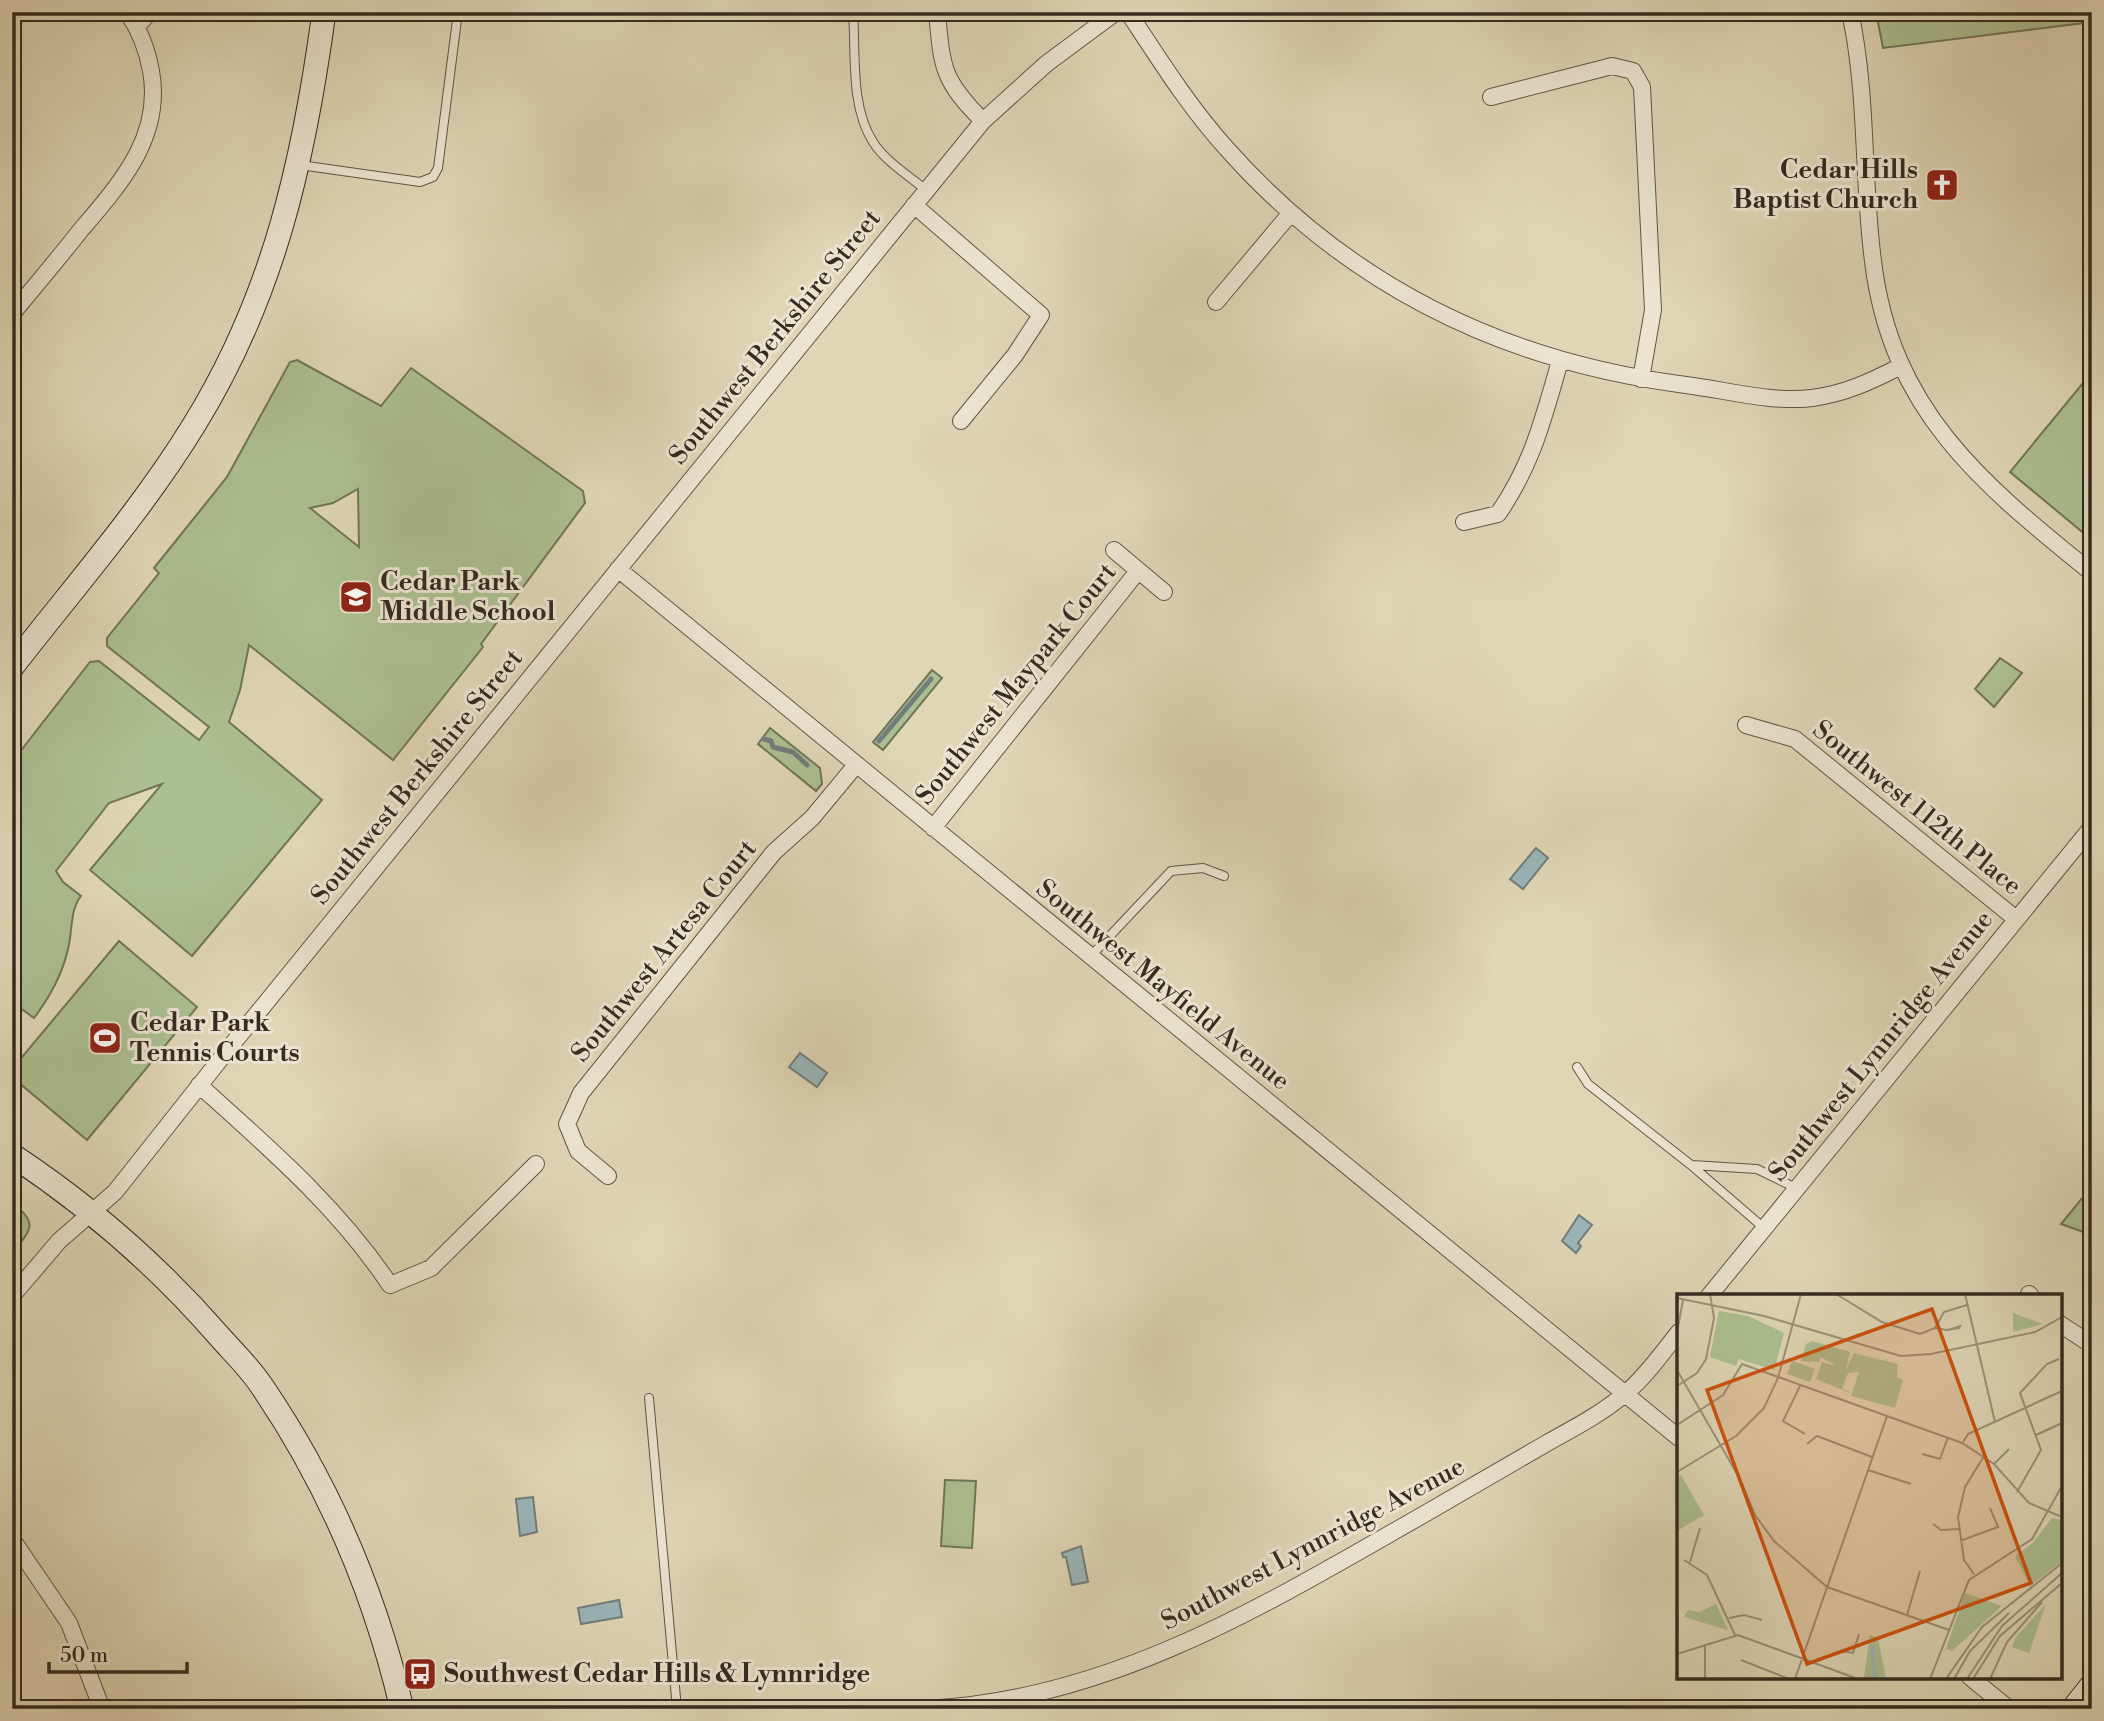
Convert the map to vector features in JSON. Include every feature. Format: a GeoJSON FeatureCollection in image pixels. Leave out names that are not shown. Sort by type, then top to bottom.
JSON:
{"type":"FeatureCollection","features":[{"type":"Feature","properties":{"kind":"street"},"geometry":{"type":"LineString","coordinates":[[12,314],[121,183],[146,139],[153,111],[153,80],[148,54],[137,26],[127,12]]}},
{"type":"Feature","properties":{"kind":"street"},"geometry":{"type":"LineString","coordinates":[[137,26],[150,12]]}},
{"type":"Feature","properties":{"kind":"street"},"geometry":{"type":"LineString","coordinates":[[12,667],[146,495],[195,423],[247,325],[275,251],[300,164],[324,12]]}},
{"type":"Feature","properties":{"kind":"street"},"geometry":{"type":"LineString","coordinates":[[937,12],[942,63],[954,91],[983,121]]}},
{"type":"Feature","properties":{"kind":"street","name":"Southwest Berkshire Street"},"geometry":{"type":"LineString","coordinates":[[12,1296],[59,1241],[115,1192],[199,1085],[983,121],[1046,64],[1116,12]]}},
{"type":"Feature","properties":{"kind":"street"},"geometry":{"type":"LineString","coordinates":[[1128,12],[1184,95],[1218,138],[1290,214],[1356,263],[1418,303],[1481,333],[1560,361],[1641,379],[1810,398],[1863,385],[1901,366]]}},
{"type":"Feature","properties":{"kind":"street"},"geometry":{"type":"LineString","coordinates":[[1850,12],[1861,75],[1872,260],[1888,332],[1901,366],[1929,416],[1973,470],[2024,517],[2092,573]]}},
{"type":"Feature","properties":{"kind":"street"},"geometry":{"type":"LineString","coordinates":[[1491,97],[1612,66],[1633,71],[1642,87],[1653,310],[1641,379]]}},
{"type":"Feature","properties":{"kind":"street"},"geometry":{"type":"LineString","coordinates":[[914,205],[1041,315],[1015,355],[961,421]]}},
{"type":"Feature","properties":{"kind":"street"},"geometry":{"type":"LineString","coordinates":[[1216,302],[1290,214]]}},
{"type":"Feature","properties":{"kind":"street"},"geometry":{"type":"LineString","coordinates":[[1464,522],[1498,514],[1520,483],[1537,442],[1560,361]]}},
{"type":"Feature","properties":{"kind":"street","name":"Southwest Maypark Court"},"geometry":{"type":"LineString","coordinates":[[1114,550],[1164,592]]}},
{"type":"Feature","properties":{"kind":"street","name":"Southwest Mayfield Avenue"},"geometry":{"type":"LineString","coordinates":[[618,569],[1677,1435]]}},
{"type":"Feature","properties":{"kind":"street","name":"Southwest Maypark Court"},"geometry":{"type":"LineString","coordinates":[[933,828],[1138,571]]}},
{"type":"Feature","properties":{"kind":"street","name":"Southwest 112th Place"},"geometry":{"type":"LineString","coordinates":[[1746,725],[1795,738],[2016,919]]}},
{"type":"Feature","properties":{"kind":"street","name":"Southwest Artesa Court"},"geometry":{"type":"LineString","coordinates":[[608,1176],[578,1151],[567,1124],[581,1093],[774,852],[812,818],[856,765]]}},
{"type":"Feature","properties":{"kind":"street","name":"Southwest Lynnridge Avenue"},"geometry":{"type":"LineString","coordinates":[[1711,1294],[2092,827]]}},
{"type":"Feature","properties":{"kind":"street"},"geometry":{"type":"LineString","coordinates":[[199,1085],[300,1175],[363,1244],[390,1286],[431,1268],[536,1164]]}},
{"type":"Feature","properties":{"kind":"street"},"geometry":{"type":"LineString","coordinates":[[12,1155],[91,1212],[191,1304],[259,1382],[321,1486],[366,1586],[402,1709]]}},
{"type":"Feature","properties":{"kind":"street"},"geometry":{"type":"LineString","coordinates":[[2062,1325],[2092,1345]]}},
{"type":"Feature","properties":{"kind":"street","name":"Southwest Lynnridge Avenue"},"geometry":{"type":"LineString","coordinates":[[926,1709],[958,1707],[1034,1693],[1114,1673],[1188,1643],[1354,1554],[1595,1416],[1626,1394],[1677,1334]]}},
{"type":"Feature","properties":{"kind":"street"},"geometry":{"type":"LineString","coordinates":[[12,1539],[69,1623],[102,1709]]}},
{"type":"Feature","properties":{"kind":"street"},"geometry":{"type":"LineString","coordinates":[[1972,1679],[2008,1709]]}},
{"type":"Feature","properties":{"kind":"street"},"geometry":{"type":"LineString","coordinates":[[2073,1709],[2092,1685]]}},
{"type":"Feature","properties":{"kind":"lane"},"geometry":{"type":"LineString","coordinates":[[300,164],[420,182],[433,177],[439,168],[458,12]]}},
{"type":"Feature","properties":{"kind":"lane"},"geometry":{"type":"LineString","coordinates":[[853,12],[864,125],[884,156],[926,190]]}},
{"type":"Feature","properties":{"kind":"lane"},"geometry":{"type":"LineString","coordinates":[[1090,957],[1171,871],[1203,868],[1224,876]]}},
{"type":"Feature","properties":{"kind":"lane"},"geometry":{"type":"LineString","coordinates":[[1577,1067],[1588,1084],[1691,1165],[1764,1228]]}},
{"type":"Feature","properties":{"kind":"lane"},"geometry":{"type":"LineString","coordinates":[[1691,1165],[1756,1169],[1796,1188]]}},
{"type":"Feature","properties":{"kind":"lane"},"geometry":{"type":"LineString","coordinates":[[649,1398],[677,1709]]}},
{"type":"Feature","properties":{"kind":"green space"},"geometry":{"type":"Polygon","coordinates":[[[1876,12],[2092,12],[2092,22],[1883,48],[1876,12]]]}},
{"type":"Feature","properties":{"kind":"green space"},"geometry":{"type":"Polygon","coordinates":[[[297,360],[381,406],[411,368],[583,491],[585,503],[481,644],[483,647],[393,760],[249,645],[240,690],[229,722],[322,800],[192,956],[90,870],[162,784],[109,803],[56,871],[63,882],[81,896],[73,916],[69,946],[61,970],[34,1018],[12,1002],[12,784],[19,775],[12,769],[12,762],[90,662],[99,661],[199,740],[209,727],[107,646],[107,638],[159,573],[154,568],[227,477],[290,362],[297,360]],[[358,489],[333,503],[310,508],[359,547],[358,489]]]}},
{"type":"Feature","properties":{"kind":"green space"},"geometry":{"type":"Polygon","coordinates":[[[2092,372],[2092,540],[2010,472],[2092,372]]]}},
{"type":"Feature","properties":{"kind":"green space"},"geometry":{"type":"Polygon","coordinates":[[[2000,658],[2022,673],[1994,707],[1975,689],[2000,658]]]}},
{"type":"Feature","properties":{"kind":"green space"},"geometry":{"type":"Polygon","coordinates":[[[932,670],[942,678],[883,750],[873,742],[932,670]]]}},
{"type":"Feature","properties":{"kind":"green space"},"geometry":{"type":"Polygon","coordinates":[[[770,728],[820,768],[822,784],[816,791],[758,744],[770,728]]]}},
{"type":"Feature","properties":{"kind":"green space","name":"Cedar Park Tennis Courts"},"geometry":{"type":"Polygon","coordinates":[[[119,941],[197,1007],[87,1140],[12,1077],[12,1069],[119,941]]]}},
{"type":"Feature","properties":{"kind":"green space"},"geometry":{"type":"Polygon","coordinates":[[[2092,1186],[2092,1235],[2061,1224],[2092,1186]]]}},
{"type":"Feature","properties":{"kind":"green space"},"geometry":{"type":"Polygon","coordinates":[[[12,1203],[26,1216],[29,1227],[24,1239],[12,1253],[12,1203]]]}},
{"type":"Feature","properties":{"kind":"green space"},"geometry":{"type":"Polygon","coordinates":[[[945,1480],[976,1481],[972,1548],[941,1546],[945,1480]]]}},
{"type":"Feature","properties":{"kind":"water"},"geometry":{"type":"Polygon","coordinates":[[[1536,848],[1548,858],[1523,889],[1510,879],[1536,848]]]}},
{"type":"Feature","properties":{"kind":"water"},"geometry":{"type":"Polygon","coordinates":[[[800,1053],[827,1073],[817,1087],[789,1067],[800,1053]]]}},
{"type":"Feature","properties":{"kind":"water"},"geometry":{"type":"Polygon","coordinates":[[[1579,1215],[1592,1225],[1578,1243],[1581,1246],[1576,1253],[1562,1241],[1579,1215]]]}},
{"type":"Feature","properties":{"kind":"water"},"geometry":{"type":"Polygon","coordinates":[[[533,1497],[537,1532],[520,1536],[516,1499],[533,1497]]]}},
{"type":"Feature","properties":{"kind":"water"},"geometry":{"type":"Polygon","coordinates":[[[1081,1546],[1088,1582],[1072,1585],[1066,1557],[1063,1557],[1062,1553],[1081,1546]]]}},
{"type":"Feature","properties":{"kind":"water"},"geometry":{"type":"Polygon","coordinates":[[[619,1600],[622,1617],[581,1624],[578,1608],[619,1600]]]}},
{"type":"Feature","properties":{"kind":"waterway"},"geometry":{"type":"LineString","coordinates":[[879,741],[931,679]]}},
{"type":"Feature","properties":{"kind":"waterway"},"geometry":{"type":"LineString","coordinates":[[764,739],[771,741],[773,747],[793,752],[807,765]]}},
{"type":"Feature","properties":{"kind":"place","name":"Cedar Hills Baptist Church"},"geometry":{"type":"Point","coordinates":[1942,185]}},
{"type":"Feature","properties":{"kind":"place","name":"Cedar Park Middle School"},"geometry":{"type":"Point","coordinates":[356,597]}},
{"type":"Feature","properties":{"kind":"place","name":"Cedar Park Tennis Courts"},"geometry":{"type":"Point","coordinates":[105,1038]}},
{"type":"Feature","properties":{"kind":"place","name":"Southwest Cedar Hills & Lynnridge"},"geometry":{"type":"Point","coordinates":[420,1674]}}]}
